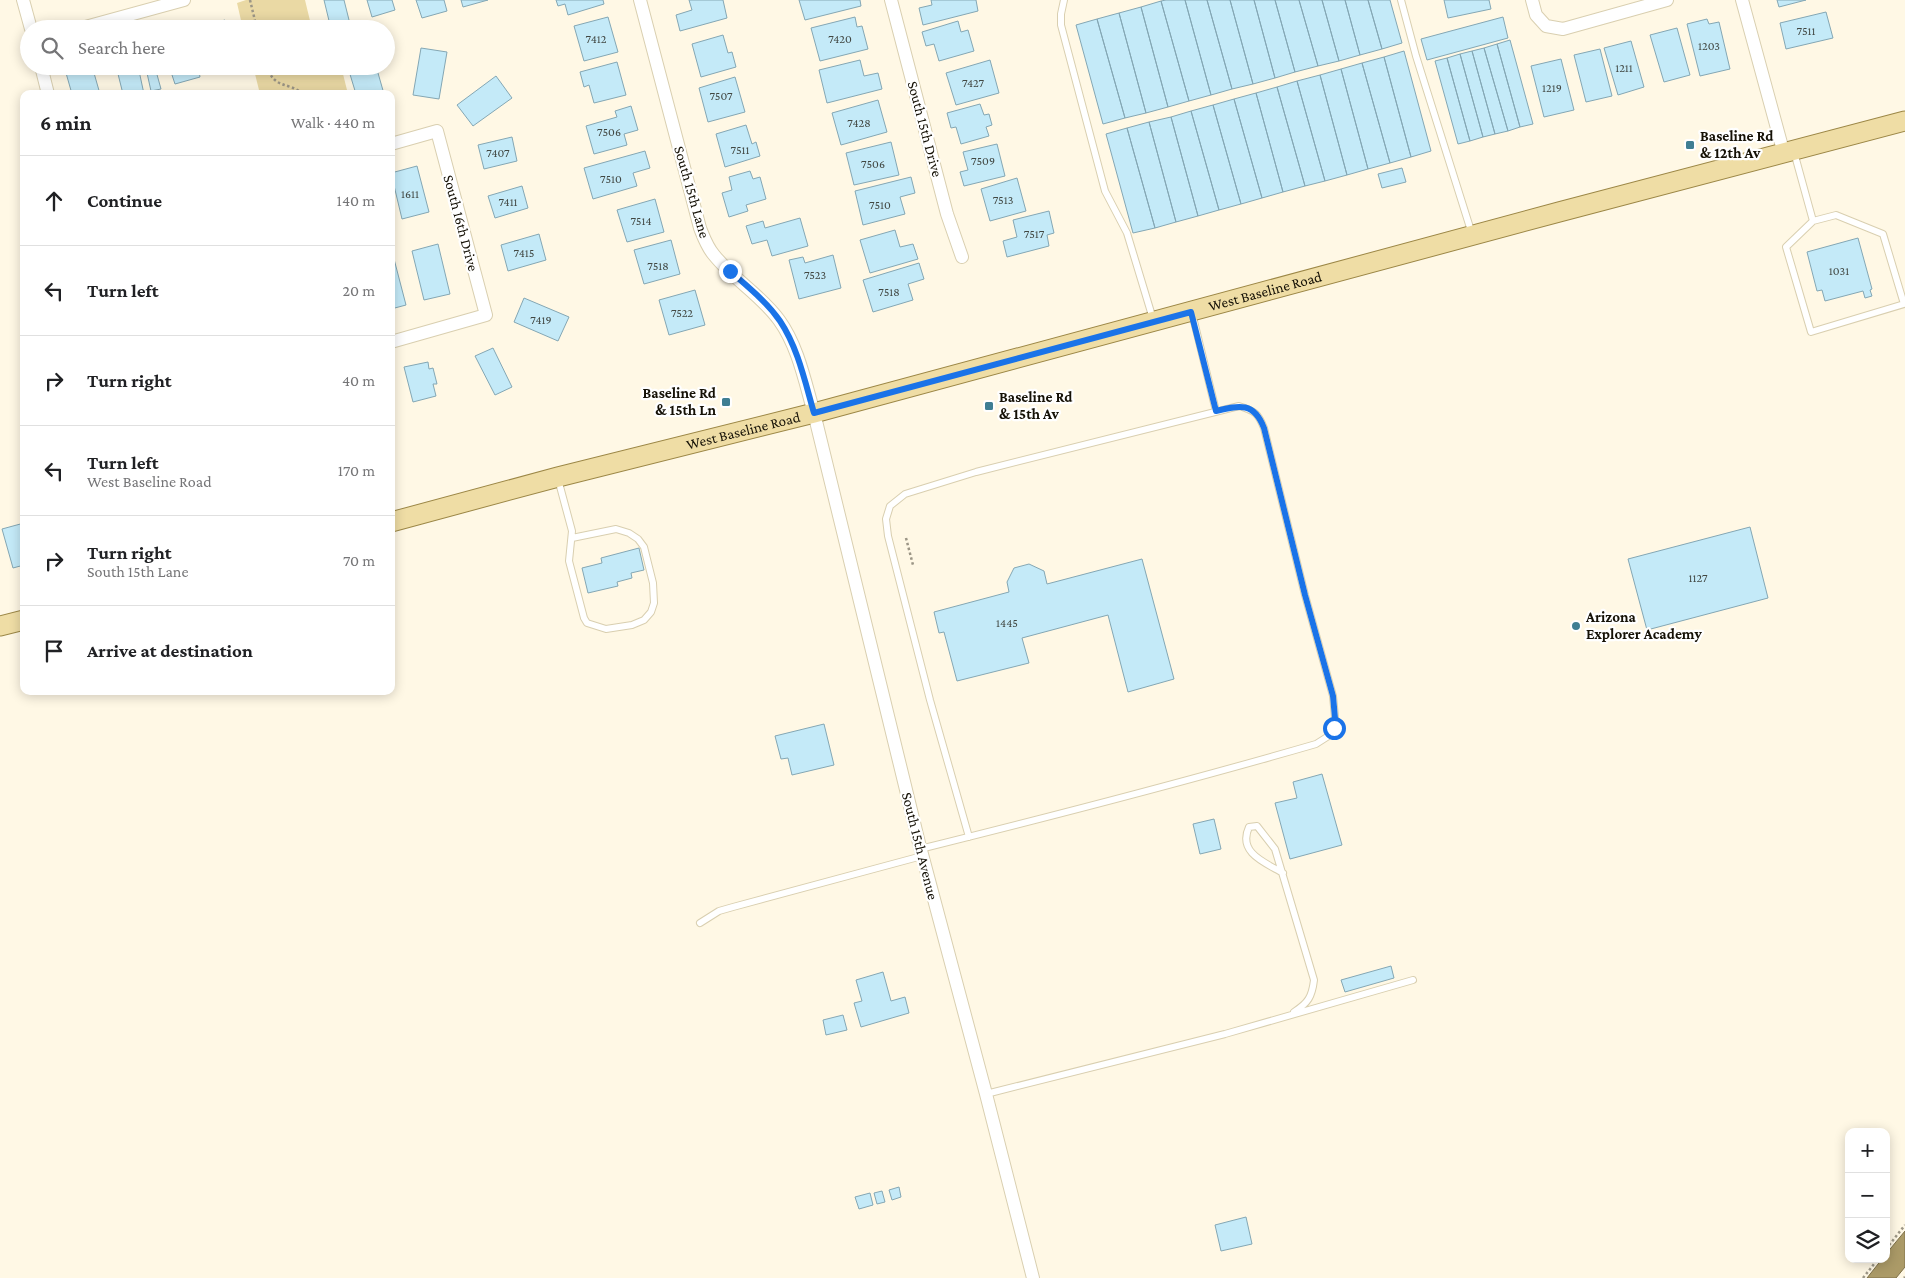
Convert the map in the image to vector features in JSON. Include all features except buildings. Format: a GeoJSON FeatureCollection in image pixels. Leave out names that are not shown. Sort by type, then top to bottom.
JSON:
{"type":"FeatureCollection","features":[{"type":"Feature","properties":{"kind":"main road","name":"West Baseline Road"},"geometry":{"type":"LineString","coordinates":[[395,521],[814,413],[1472,235],[1905,121]]}},
{"type":"Feature","properties":{"kind":"main road"},"geometry":{"type":"LineString","coordinates":[[0,626],[20,621]]}},
{"type":"Feature","properties":{"kind":"street"},"geometry":{"type":"LineString","coordinates":[[23,0],[29,20]]}},
{"type":"Feature","properties":{"kind":"street"},"geometry":{"type":"LineString","coordinates":[[111,20],[184,0]]}},
{"type":"Feature","properties":{"kind":"street","name":"South 15th Lane"},"geometry":{"type":"LineString","coordinates":[[640,0],[700,228],[706,244],[715,256],[766,304],[780,322],[797,357],[814,413]]}},
{"type":"Feature","properties":{"kind":"street","name":"South 15th Drive"},"geometry":{"type":"LineString","coordinates":[[890,0],[947,214],[962,257]]}},
{"type":"Feature","properties":{"kind":"street"},"geometry":{"type":"LineString","coordinates":[[1532,0],[1536,15],[1546,26],[1563,29],[1667,0]]}},
{"type":"Feature","properties":{"kind":"street"},"geometry":{"type":"LineString","coordinates":[[1742,0],[1789,152]]}},
{"type":"Feature","properties":{"kind":"street"},"geometry":{"type":"LineString","coordinates":[[43,75],[47,90]]}},
{"type":"Feature","properties":{"kind":"street","name":"South 16th Drive"},"geometry":{"type":"LineString","coordinates":[[395,143],[437,132],[486,315],[395,341]]}},
{"type":"Feature","properties":{"kind":"street","name":"South 15th Avenue"},"geometry":{"type":"LineString","coordinates":[[814,413],[921,853],[986,1094],[1032,1278]]}},
{"type":"Feature","properties":{"kind":"lane"},"geometry":{"type":"LineString","coordinates":[[1064,0],[1061,25],[1104,191],[1126,234],[1154,322]]}},
{"type":"Feature","properties":{"kind":"lane"},"geometry":{"type":"LineString","coordinates":[[1401,0],[1416,56],[1472,235]]}},
{"type":"Feature","properties":{"kind":"lane"},"geometry":{"type":"LineString","coordinates":[[1789,152],[1812,221]]}},
{"type":"Feature","properties":{"kind":"lane"},"geometry":{"type":"LineString","coordinates":[[1836,215],[1884,234],[1904,304],[1811,332],[1786,247],[1812,221],[1836,215]]}},
{"type":"Feature","properties":{"kind":"lane"},"geometry":{"type":"LineString","coordinates":[[1191,312],[1216,411]]}},
{"type":"Feature","properties":{"kind":"lane"},"geometry":{"type":"LineString","coordinates":[[700,923],[719,911],[733,906],[921,853],[969,837],[1118,799],[1316,744],[1328,737],[1334,728],[1333,696],[1305,595],[1260,416],[1251,410],[1239,406],[1216,411],[976,472],[904,494],[890,506],[886,519],[888,536],[930,700],[969,837]]}},
{"type":"Feature","properties":{"kind":"lane"},"geometry":{"type":"LineString","coordinates":[[558,478],[572,531],[570,562],[584,618],[587,623],[606,629],[632,625],[644,620],[651,612],[655,594],[644,547],[638,539],[630,533],[616,529],[572,538]]}},
{"type":"Feature","properties":{"kind":"lane"},"geometry":{"type":"LineString","coordinates":[[1283,873],[1255,857],[1245,835],[1249,827],[1258,826],[1275,849],[1283,873],[1314,980],[1313,995],[1302,1006],[1286,1016]]}},
{"type":"Feature","properties":{"kind":"lane"},"geometry":{"type":"LineString","coordinates":[[986,1094],[1225,1034],[1413,980]]}},
{"type":"Feature","properties":{"kind":"path"},"geometry":{"type":"LineString","coordinates":[[250,0],[255,20]]}},
{"type":"Feature","properties":{"kind":"path"},"geometry":{"type":"LineString","coordinates":[[270,75],[274,81],[299,90]]}},
{"type":"Feature","properties":{"kind":"path"},"geometry":{"type":"LineString","coordinates":[[906,538],[913,565]]}},
{"type":"Feature","properties":{"kind":"path"},"geometry":{"type":"LineString","coordinates":[[1890,1244],[1905,1225]]}},
{"type":"Feature","properties":{"kind":"path"},"geometry":{"type":"LineString","coordinates":[[1863,1278],[1875,1263]]}},
{"type":"Feature","properties":{"kind":"shaded area"},"geometry":{"type":"Polygon","coordinates":[[[246,0],[305,0],[310,20],[241,20],[237,3],[246,0]]]}},
{"type":"Feature","properties":{"kind":"shaded area"},"geometry":{"type":"Polygon","coordinates":[[[255,75],[343,75],[347,90],[259,90],[255,75]]]}},
{"type":"Feature","properties":{"kind":"shaded area"},"geometry":{"type":"Polygon","coordinates":[[[1905,1231],[1905,1267],[1896,1278],[1867,1278],[1879,1263],[1890,1263],[1890,1249],[1905,1231]]]}},
{"type":"Feature","properties":{"kind":"place","name":"Baseline Rd & 12th Av"},"geometry":{"type":"Point","coordinates":[1690,145]}},
{"type":"Feature","properties":{"kind":"place","name":"Baseline Rd & 15th Ln"},"geometry":{"type":"Point","coordinates":[726,402]}},
{"type":"Feature","properties":{"kind":"place","name":"Baseline Rd & 15th Av"},"geometry":{"type":"Point","coordinates":[989,406]}},
{"type":"Feature","properties":{"kind":"place","name":"Arizona Explorer Academy"},"geometry":{"type":"Point","coordinates":[1576,626]}},
{"type":"Feature","properties":{"kind":"route"},"geometry":{"type":"LineString","coordinates":[[730,271],[766,304],[780,322],[797,357],[814,413],[1191,312],[1216,411],[1239,406],[1251,410],[1260,416],[1305,595],[1333,696],[1334,728]]}}]}
